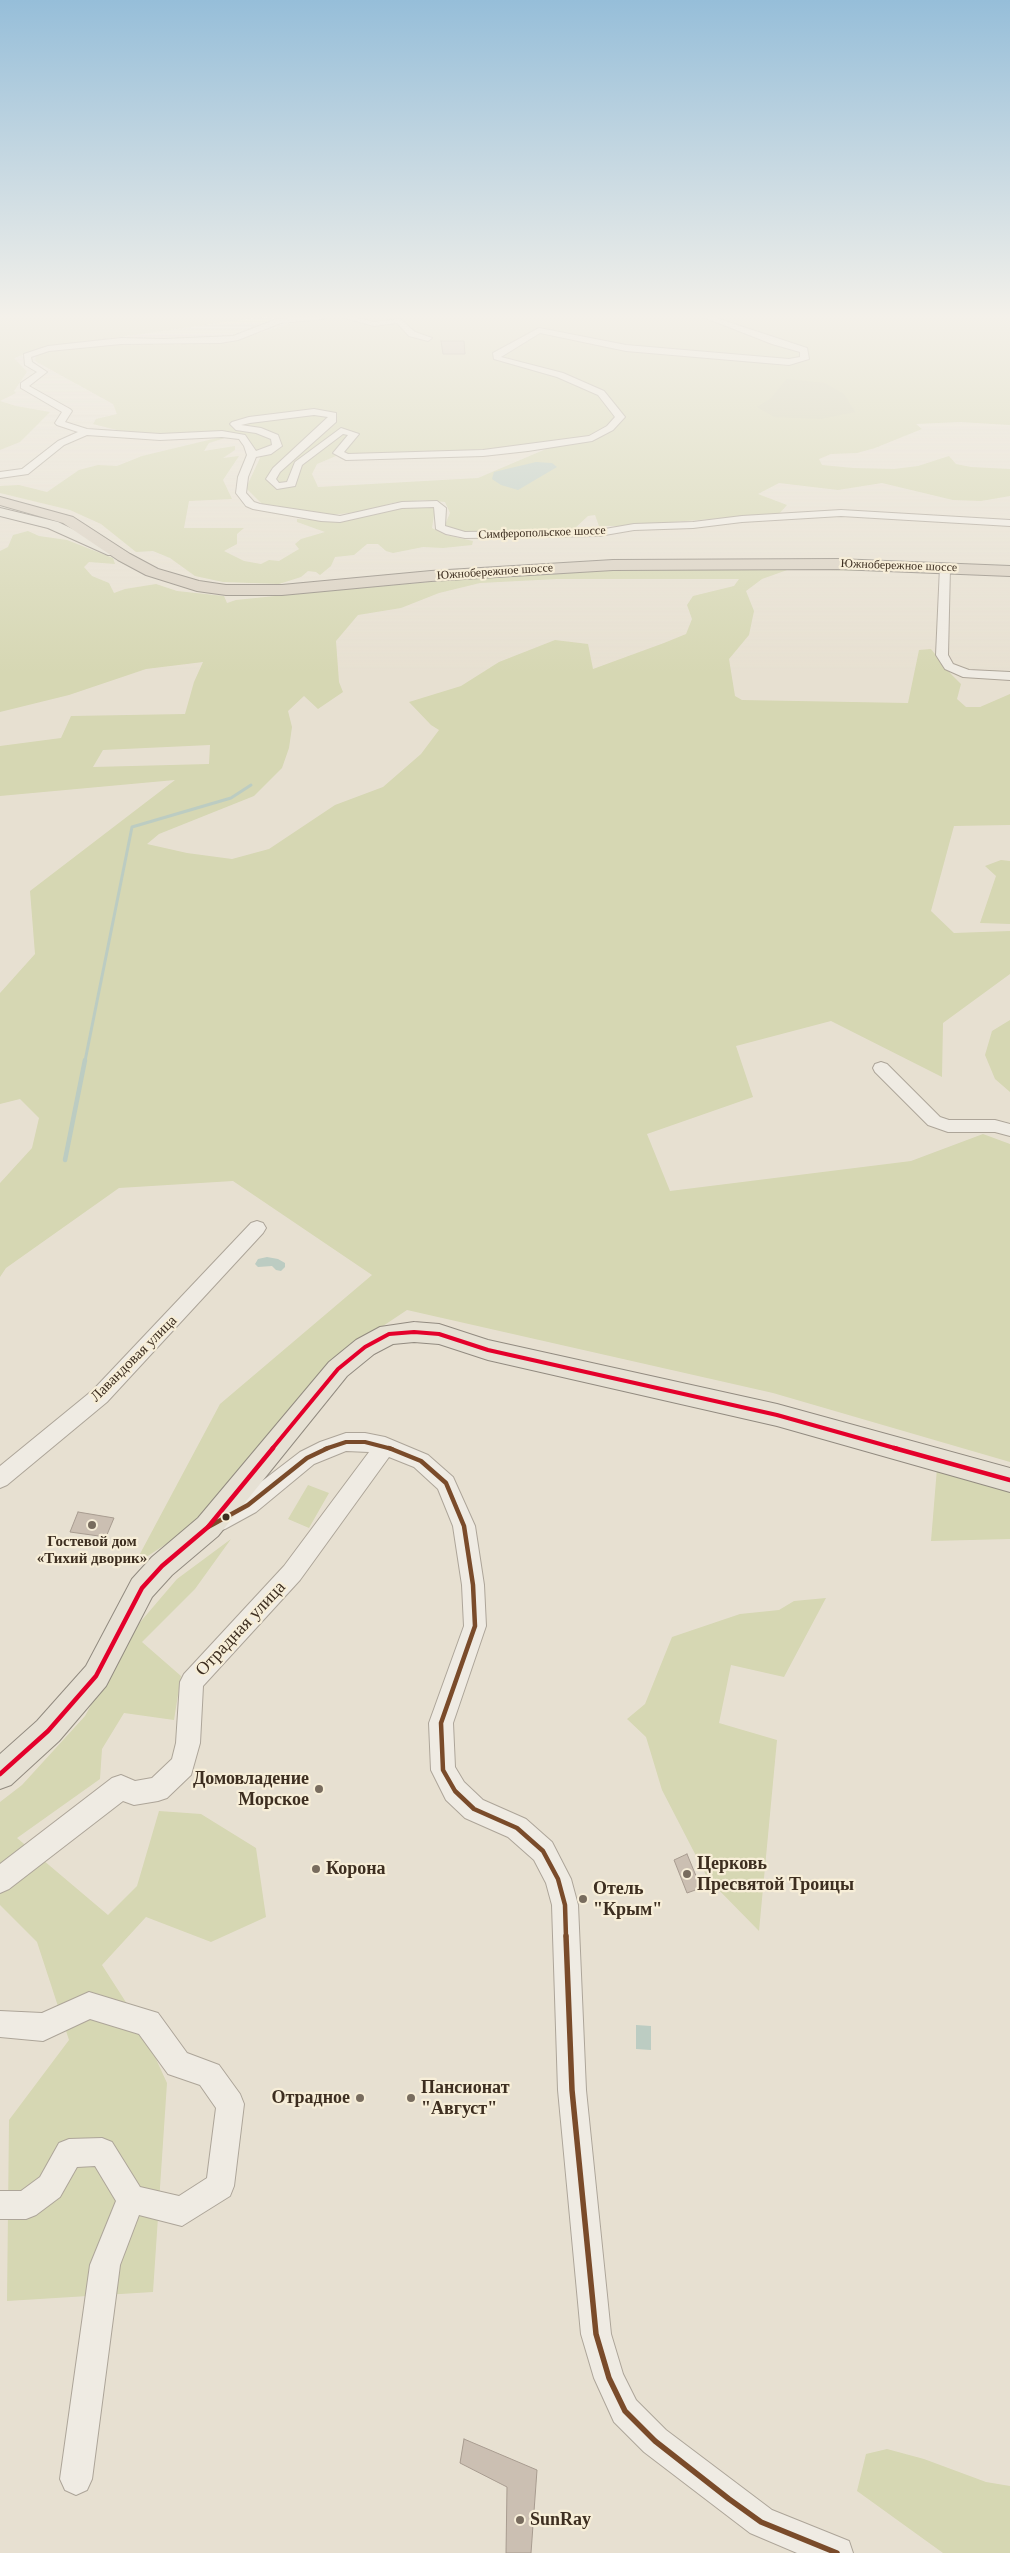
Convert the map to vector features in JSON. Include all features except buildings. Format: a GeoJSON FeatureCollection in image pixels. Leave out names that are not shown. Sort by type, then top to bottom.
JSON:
{"type":"FeatureCollection","features":[{"type":"Feature","properties":{"kind":"highway","name":"Южнобережное шоссе"},"geometry":{"type":"LineString","coordinates":[[0,500],[68,520],[124,557],[169,579],[211,589],[243,591],[282,590],[432,576],[587,566],[922,564],[1010,569]]}},
{"type":"Feature","properties":{"kind":"highway","name":"Южнобережное шоссе"},"geometry":{"type":"LineString","coordinates":[[0,500],[54,511],[75,518],[145,562],[175,576],[213,585],[244,588],[573,563],[734,561],[922,564],[1010,569]]}},
{"type":"Feature","properties":{"kind":"highway"},"geometry":{"type":"LineString","coordinates":[[949,567],[978,566]]}},
{"type":"Feature","properties":{"kind":"main road"},"geometry":{"type":"LineString","coordinates":[[0,512],[53,525],[124,557]]}},
{"type":"Feature","properties":{"kind":"main road"},"geometry":{"type":"LineString","coordinates":[[0,1774],[48,1731],[96,1676],[142,1588],[162,1566],[208,1527],[338,1369],[365,1347],[390,1334],[414,1332],[440,1334],[488,1350],[777,1415],[1010,1480]]}},
{"type":"Feature","properties":{"kind":"street"},"geometry":{"type":"LineString","coordinates":[[0,475],[25,472],[61,442],[76,436]]}},
{"type":"Feature","properties":{"kind":"street"},"geometry":{"type":"LineString","coordinates":[[147,436],[178,436]]}},
{"type":"Feature","properties":{"kind":"street"},"geometry":{"type":"LineString","coordinates":[[236,436],[242,437],[250,446],[252,455],[268,452],[277,446],[275,437],[273,436]]}},
{"type":"Feature","properties":{"kind":"street"},"geometry":{"type":"LineString","coordinates":[[315,436],[276,470],[271,479],[277,486],[291,484],[298,464],[334,436]]}},
{"type":"Feature","properties":{"kind":"street"},"geometry":{"type":"LineString","coordinates":[[352,436],[338,452],[346,458],[483,453],[528,448],[595,436]]}},
{"type":"Feature","properties":{"kind":"street","name":"Симферопольское шоссе"},"geometry":{"type":"LineString","coordinates":[[252,455],[243,477],[241,493],[250,504],[257,507],[340,519],[402,505],[428,502],[437,504],[441,508],[440,527],[442,529],[465,535],[488,536],[599,532],[634,527],[693,525],[742,519],[841,513],[910,519],[970,519],[1010,523]]}},
{"type":"Feature","properties":{"kind":"street"},"geometry":{"type":"LineString","coordinates":[[949,567],[942,655],[949,666],[968,674],[1010,676]]}},
{"type":"Feature","properties":{"kind":"street"},"geometry":{"type":"LineString","coordinates":[[881,1068],[934,1122],[948,1126],[995,1126],[1010,1130]]}},
{"type":"Feature","properties":{"kind":"street","name":"Лавандовая улица"},"geometry":{"type":"LineString","coordinates":[[0,1479],[100,1396],[179,1314],[257,1228]]}},
{"type":"Feature","properties":{"kind":"street"},"geometry":{"type":"LineString","coordinates":[[208,1527],[248,1505],[308,1458],[327,1448],[346,1442],[365,1442],[384,1446],[421,1461],[446,1482],[464,1526],[473,1585],[475,1626],[442,1722],[443,1770],[455,1791],[474,1809],[517,1828],[543,1850],[558,1879],[565,1905],[572,2090],[596,2334],[610,2378],[626,2412],[655,2441],[761,2522],[837,2553]]}},
{"type":"Feature","properties":{"kind":"street","name":"Отрадная улица"},"geometry":{"type":"LineString","coordinates":[[0,1880],[120,1787],[134,1793],[158,1789],[182,1766],[188,1743],[192,1682],[242,1625],[292,1573],[384,1446]]}},
{"type":"Feature","properties":{"kind":"street"},"geometry":{"type":"LineString","coordinates":[[0,1766],[48,1731]]}},
{"type":"Feature","properties":{"kind":"street"},"geometry":{"type":"LineString","coordinates":[[0,2024],[43,2027],[89,2005],[148,2023],[178,2064],[209,2075],[230,2104],[220,2186],[182,2211],[131,2199],[102,2152],[69,2153],[50,2187],[26,2205],[0,2205]]}},
{"type":"Feature","properties":{"kind":"street"},"geometry":{"type":"LineString","coordinates":[[76,2479],[105,2264],[131,2199]]}},
{"type":"Feature","properties":{"kind":"green space"},"geometry":{"type":"Polygon","coordinates":[[[0,436],[26,436],[20,442],[0,450],[0,436]]]}},
{"type":"Feature","properties":{"kind":"green space"},"geometry":{"type":"Polygon","coordinates":[[[246,436],[904,436],[857,453],[831,454],[819,459],[822,465],[894,469],[918,466],[949,456],[956,464],[971,467],[1010,469],[1010,496],[981,501],[953,500],[882,483],[838,490],[779,483],[758,494],[787,505],[779,514],[619,526],[599,526],[595,515],[588,516],[573,530],[482,533],[457,531],[445,525],[450,513],[445,502],[423,500],[392,503],[367,511],[322,516],[264,506],[246,488],[260,458],[246,436]],[[553,446],[336,456],[317,464],[312,474],[318,487],[478,478],[553,446]]]}},
{"type":"Feature","properties":{"kind":"green space"},"geometry":{"type":"Polygon","coordinates":[[[221,437],[225,438],[209,443],[204,451],[235,446],[235,450],[223,458],[239,456],[223,480],[232,499],[189,501],[184,528],[244,528],[237,534],[237,544],[224,551],[244,561],[261,564],[269,560],[279,561],[299,549],[295,544],[301,539],[325,532],[297,522],[297,519],[342,522],[405,506],[427,505],[435,509],[432,528],[446,535],[473,541],[472,545],[443,548],[423,547],[393,553],[386,551],[378,544],[367,544],[354,555],[335,557],[331,566],[320,575],[316,572],[308,571],[301,577],[279,584],[223,582],[195,576],[170,558],[153,551],[136,552],[101,524],[70,510],[0,493],[0,486],[19,485],[47,492],[79,470],[98,465],[117,466],[142,456],[221,437]]]}},
{"type":"Feature","properties":{"kind":"green space"},"geometry":{"type":"Polygon","coordinates":[[[28,531],[39,536],[67,540],[113,558],[115,564],[89,562],[84,567],[92,576],[109,583],[114,593],[125,589],[156,584],[177,591],[224,596],[227,603],[236,600],[314,592],[592,568],[891,569],[905,572],[790,569],[762,579],[746,591],[754,611],[749,635],[729,659],[735,696],[742,700],[908,703],[919,650],[931,649],[961,684],[957,699],[966,707],[980,707],[1010,694],[1010,825],[954,826],[931,911],[954,933],[1010,931],[1010,974],[943,1023],[942,1077],[831,1021],[736,1046],[753,1097],[647,1134],[670,1191],[911,1161],[983,1134],[1010,1144],[1010,1462],[773,1393],[407,1310],[347,1350],[215,1512],[134,1565],[220,1404],[372,1275],[233,1181],[119,1188],[6,1268],[0,1277],[0,1183],[32,1148],[39,1118],[20,1099],[0,1104],[0,993],[35,954],[30,891],[175,780],[0,796],[0,746],[61,738],[71,716],[185,714],[194,682],[203,662],[146,669],[69,695],[0,712],[0,551],[8,547],[13,535],[28,531]],[[557,579],[480,583],[439,593],[401,608],[358,615],[336,641],[339,682],[343,692],[318,709],[304,696],[288,711],[292,727],[289,748],[282,768],[254,796],[159,834],[147,844],[187,853],[232,859],[269,849],[335,805],[383,787],[421,754],[439,730],[431,725],[409,702],[461,686],[499,662],[555,640],[588,644],[593,669],[664,643],[686,634],[692,619],[687,605],[693,596],[734,586],[739,579],[557,579]],[[210,745],[103,750],[93,767],[209,764],[210,745]]]}},
{"type":"Feature","properties":{"kind":"green space"},"geometry":{"type":"Polygon","coordinates":[[[1001,860],[1010,861],[1010,924],[980,923],[996,876],[985,866],[1001,860]]]}},
{"type":"Feature","properties":{"kind":"green space"},"geometry":{"type":"Polygon","coordinates":[[[1010,1020],[1010,1092],[995,1079],[985,1055],[992,1031],[1010,1020]]]}},
{"type":"Feature","properties":{"kind":"green space"},"geometry":{"type":"Polygon","coordinates":[[[937,1468],[1010,1486],[1010,1539],[931,1541],[937,1468]]]}},
{"type":"Feature","properties":{"kind":"green space"},"geometry":{"type":"Polygon","coordinates":[[[308,1485],[329,1493],[309,1528],[288,1519],[308,1485]]]}},
{"type":"Feature","properties":{"kind":"green space"},"geometry":{"type":"Polygon","coordinates":[[[231,1539],[195,1589],[142,1642],[181,1676],[174,1720],[124,1713],[102,1749],[100,1779],[17,1838],[108,1915],[137,1886],[159,1811],[201,1814],[256,1848],[266,1917],[211,1942],[146,1917],[102,1965],[140,2024],[167,2083],[153,2292],[7,2301],[9,2120],[69,2040],[37,1942],[0,1905],[0,1802],[22,1785],[85,1716],[130,1634],[177,1579],[231,1539]]]}},
{"type":"Feature","properties":{"kind":"green space"},"geometry":{"type":"Polygon","coordinates":[[[826,1598],[784,1677],[731,1665],[719,1723],[777,1740],[759,1931],[708,1879],[662,1790],[646,1737],[627,1719],[645,1704],[672,1637],[740,1614],[779,1610],[794,1601],[826,1598]]]}},
{"type":"Feature","properties":{"kind":"green space"},"geometry":{"type":"Polygon","coordinates":[[[887,2449],[924,2459],[986,2482],[1010,2486],[1010,2553],[943,2553],[857,2491],[866,2454],[887,2449]]]}},
{"type":"Feature","properties":{"kind":"shaded area"},"geometry":{"type":"Polygon","coordinates":[[[536,462],[552,463],[557,467],[518,490],[501,485],[492,479],[494,472],[536,462]]]}},
{"type":"Feature","properties":{"kind":"shaded area"},"geometry":{"type":"Polygon","coordinates":[[[267,1257],[278,1259],[285,1263],[285,1267],[281,1271],[276,1270],[272,1266],[258,1267],[255,1264],[258,1259],[267,1257]]]}},
{"type":"Feature","properties":{"kind":"shaded area"},"geometry":{"type":"Polygon","coordinates":[[[636,2025],[651,2026],[651,2050],[636,2049],[636,2025]]]}},
{"type":"Feature","properties":{"kind":"waterway"},"geometry":{"type":"LineString","coordinates":[[85,1061],[132,827],[231,798],[251,785]]}},
{"type":"Feature","properties":{"kind":"waterway"},"geometry":{"type":"LineString","coordinates":[[65,1160],[85,1060]]}},
{"type":"Feature","properties":{"kind":"transit line"},"geometry":{"type":"LineString","coordinates":[[0,1774],[48,1731],[96,1676],[142,1588],[162,1566],[208,1527],[338,1369],[365,1347],[389,1334],[414,1332],[439,1334],[488,1350],[777,1415],[1010,1480]]}},
{"type":"Feature","properties":{"kind":"transit line"},"geometry":{"type":"LineString","coordinates":[[208,1527],[248,1505],[307,1458],[327,1448],[346,1442],[365,1442],[385,1446],[421,1461],[446,1483],[464,1526],[473,1585],[475,1626],[441,1723],[443,1770],[455,1791],[474,1809],[517,1828],[543,1851],[558,1879],[565,1905],[572,2090],[596,2334],[609,2378],[625,2411],[655,2441],[729,2499],[761,2522],[837,2553]]}},
{"type":"Feature","properties":{"kind":"place","name":"Гостевой дом «Тихий дворик»"},"geometry":{"type":"Point","coordinates":[92,1525]}},
{"type":"Feature","properties":{"kind":"place","name":"Домовладение Морское"},"geometry":{"type":"Point","coordinates":[319,1789]}},
{"type":"Feature","properties":{"kind":"place","name":"Корона"},"geometry":{"type":"Point","coordinates":[316,1869]}},
{"type":"Feature","properties":{"kind":"place","name":"Церковь Пресвятой Троицы"},"geometry":{"type":"Point","coordinates":[687,1874]}},
{"type":"Feature","properties":{"kind":"place","name":"Отель \"Крым\""},"geometry":{"type":"Point","coordinates":[583,1899]}},
{"type":"Feature","properties":{"kind":"place","name":"Отрадное"},"geometry":{"type":"Point","coordinates":[360,2098]}},
{"type":"Feature","properties":{"kind":"place","name":"Пансионат \"Август\""},"geometry":{"type":"Point","coordinates":[411,2098]}},
{"type":"Feature","properties":{"kind":"place","name":"SunRay"},"geometry":{"type":"Point","coordinates":[520,2520]}}]}
